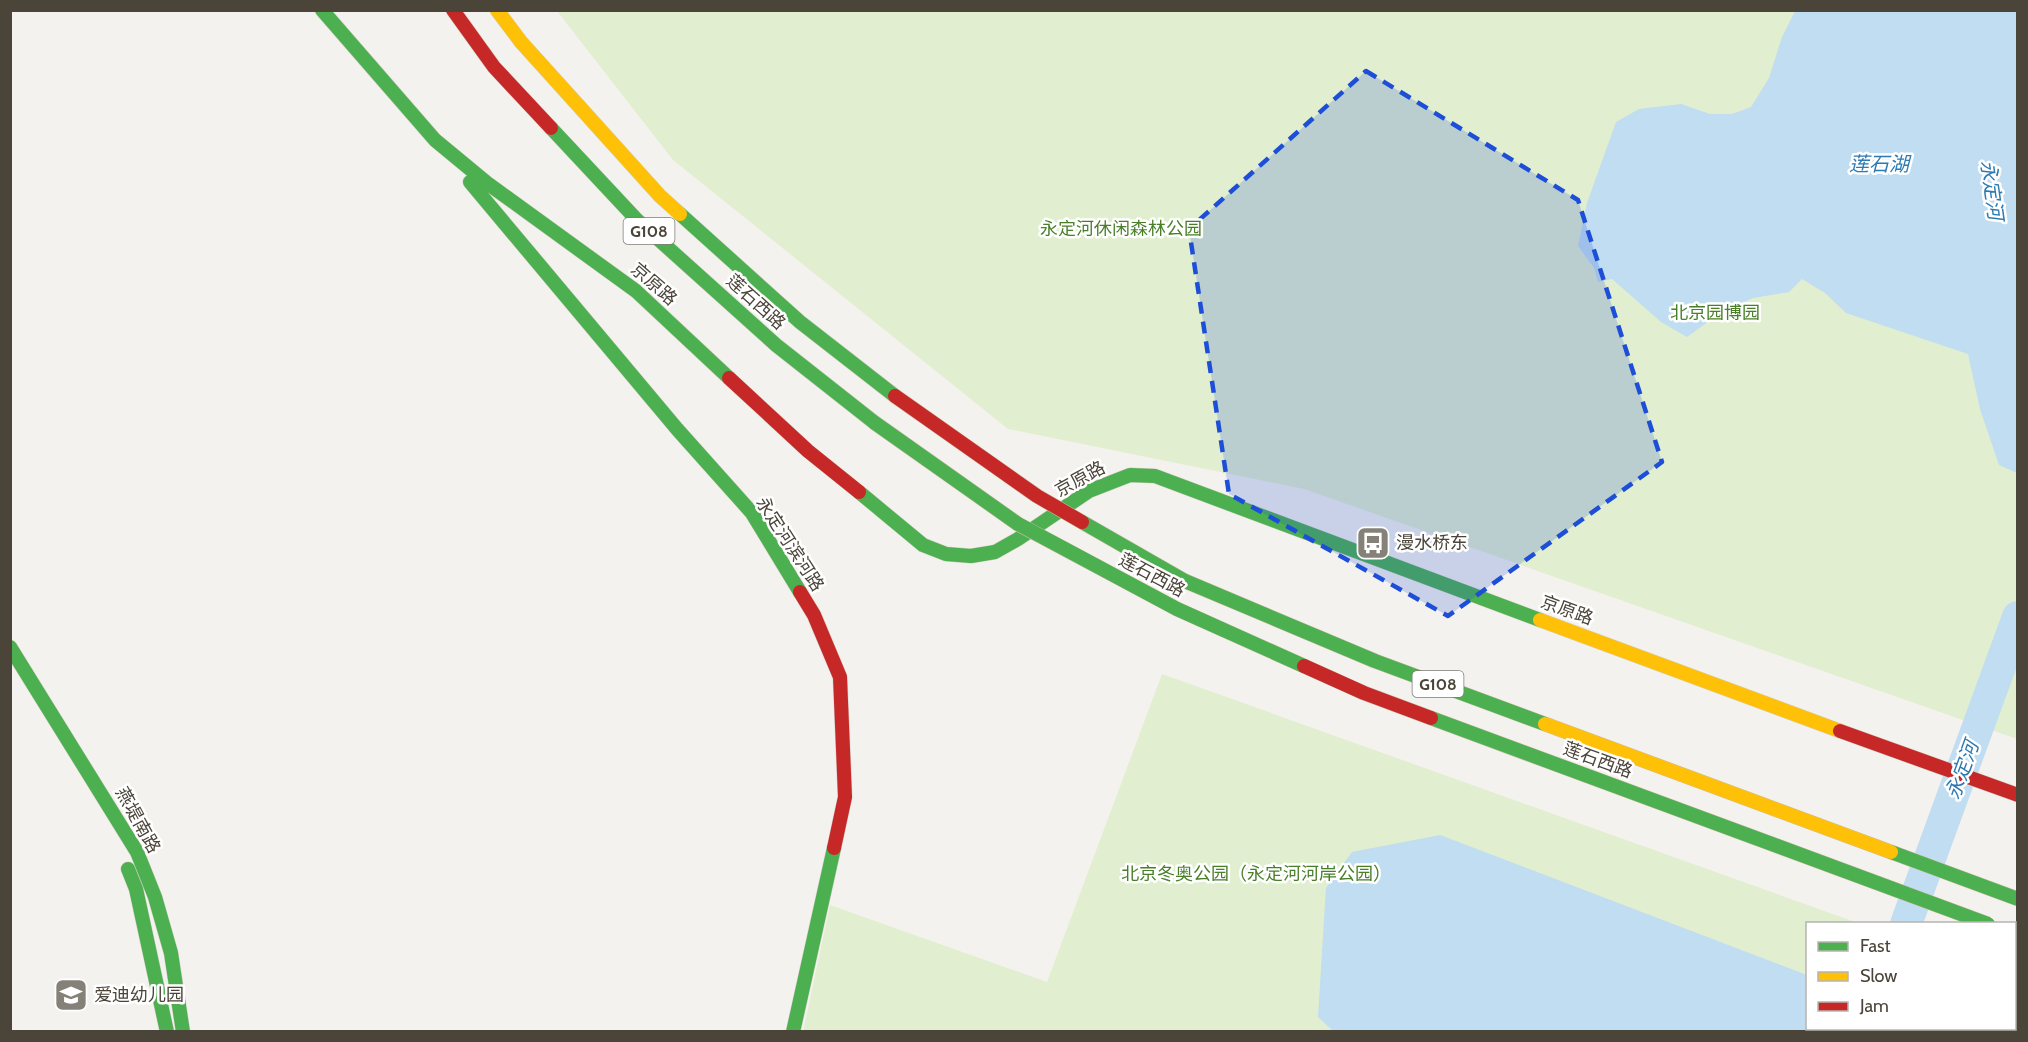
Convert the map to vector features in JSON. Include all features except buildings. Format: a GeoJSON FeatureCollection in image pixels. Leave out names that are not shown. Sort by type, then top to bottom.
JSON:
{"type":"FeatureCollection","features":[{"type":"Feature","properties":{"kind":"main road","name":"京原路"},"geometry":{"type":"LineString","coordinates":[[322,10],[435,140],[487,183],[636,291],[808,451],[923,544],[946,554],[971,556],[995,552],[1089,491],[1130,475],[1155,476],[1907,756],[2018,795]]}},
{"type":"Feature","properties":{"kind":"main road","name":"莲石西路"},"geometry":{"type":"LineString","coordinates":[[453,10],[494,67],[636,220],[777,345],[875,423],[1018,524],[1177,609],[1364,693],[1984,922]]}},
{"type":"Feature","properties":{"kind":"main road","name":"莲石西路"},"geometry":{"type":"LineString","coordinates":[[497,10],[521,42],[660,196],[800,322],[895,396],[1037,496],[1185,581],[1374,660],[2018,899]]}},
{"type":"Feature","properties":{"kind":"main road","name":"永定河滨河路"},"geometry":{"type":"LineString","coordinates":[[435,140],[677,429],[752,513],[814,615],[840,677],[845,798],[794,1032]]}},
{"type":"Feature","properties":{"kind":"main road","name":"燕堤南路"},"geometry":{"type":"LineString","coordinates":[[10,647],[137,852],[155,897],[171,953],[183,1032]]}},
{"type":"Feature","properties":{"kind":"main road","name":"燕堤南路"},"geometry":{"type":"LineString","coordinates":[[122,855],[136,889],[167,1032]]}},
{"type":"Feature","properties":{"kind":"highlighted area"},"geometry":{"type":"Polygon","coordinates":[[[1366,71],[1578,200],[1662,462],[1448,616],[1229,494],[1189,229],[1366,71]]]}},
{"type":"Feature","properties":{"kind":"green space","name":"北京园博园"},"geometry":{"type":"Polygon","coordinates":[[[557,11],[2017,11],[2017,739],[1304,489],[1008,429],[673,160],[557,11]]]}},
{"type":"Feature","properties":{"kind":"green space","name":"北京冬奥公园（永定河河岸公园）"},"geometry":{"type":"Polygon","coordinates":[[[1162,674],[1855,922],[1806,922],[1806,1030],[2016,1030],[2016,980],[2018,981],[2017,1032],[803,1032],[830,905],[1047,982],[1162,674]]]}},
{"type":"Feature","properties":{"kind":"water","name":"莲石湖"},"geometry":{"type":"Polygon","coordinates":[[[1795,11],[2017,11],[2017,473],[1999,465],[1980,409],[1968,354],[1846,313],[1825,293],[1802,279],[1789,292],[1753,298],[1720,313],[1687,337],[1661,322],[1612,279],[1598,282],[1594,268],[1578,246],[1587,203],[1616,122],[1639,109],[1681,104],[1710,114],[1732,114],[1751,107],[1769,78],[1782,37],[1795,11]]]}},
{"type":"Feature","properties":{"kind":"water"},"geometry":{"type":"Polygon","coordinates":[[[1440,835],[1806,975],[1806,1030],[1925,1031],[1333,1031],[1318,1017],[1326,888],[1352,852],[1440,835]]]}},
{"type":"Feature","properties":{"kind":"waterway","name":"永定河"},"geometry":{"type":"LineString","coordinates":[[1907,922],[2018,617]]}},
{"type":"Feature","properties":{"kind":"traffic: fast"},"geometry":{"type":"LineString","coordinates":[[322,10],[435,140],[487,183],[636,291],[729,378]]}},
{"type":"Feature","properties":{"kind":"traffic: fast"},"geometry":{"type":"LineString","coordinates":[[551,128],[637,220],[776,345],[875,423]]}},
{"type":"Feature","properties":{"kind":"traffic: fast"},"geometry":{"type":"LineString","coordinates":[[470,182],[677,429],[752,513],[800,592]]}},
{"type":"Feature","properties":{"kind":"traffic: fast"},"geometry":{"type":"LineString","coordinates":[[680,214],[800,322],[895,396]]}},
{"type":"Feature","properties":{"kind":"traffic: fast"},"geometry":{"type":"LineString","coordinates":[[875,423],[1018,524],[1177,609],[1304,666]]}},
{"type":"Feature","properties":{"kind":"traffic: fast"},"geometry":{"type":"LineString","coordinates":[[859,492],[923,545],[946,554],[971,556],[995,552],[1089,491],[1130,475],[1155,476],[1540,620]]}},
{"type":"Feature","properties":{"kind":"traffic: fast"},"geometry":{"type":"LineString","coordinates":[[1082,522],[1185,581],[1375,661],[1545,724]]}},
{"type":"Feature","properties":{"kind":"traffic: fast"},"geometry":{"type":"LineString","coordinates":[[10,647],[137,852],[155,897],[171,953],[183,1032]]}},
{"type":"Feature","properties":{"kind":"traffic: fast"},"geometry":{"type":"LineString","coordinates":[[1431,718],[1983,922]]}},
{"type":"Feature","properties":{"kind":"traffic: fast"},"geometry":{"type":"LineString","coordinates":[[793,1032],[834,848]]}},
{"type":"Feature","properties":{"kind":"traffic: fast"},"geometry":{"type":"LineString","coordinates":[[1891,852],[2018,899]]}},
{"type":"Feature","properties":{"kind":"traffic: fast"},"geometry":{"type":"LineString","coordinates":[[128,869],[136,889],[167,1032]]}},
{"type":"Feature","properties":{"kind":"traffic: slow"},"geometry":{"type":"LineString","coordinates":[[497,10],[521,42],[660,196],[680,214]]}},
{"type":"Feature","properties":{"kind":"traffic: slow"},"geometry":{"type":"LineString","coordinates":[[1540,620],[1840,731]]}},
{"type":"Feature","properties":{"kind":"traffic: slow"},"geometry":{"type":"LineString","coordinates":[[1545,724],[1891,852]]}},
{"type":"Feature","properties":{"kind":"traffic: jam"},"geometry":{"type":"LineString","coordinates":[[453,10],[494,67],[551,128]]}},
{"type":"Feature","properties":{"kind":"traffic: jam"},"geometry":{"type":"LineString","coordinates":[[729,378],[808,451],[859,492]]}},
{"type":"Feature","properties":{"kind":"traffic: jam"},"geometry":{"type":"LineString","coordinates":[[895,396],[1037,496],[1082,522]]}},
{"type":"Feature","properties":{"kind":"traffic: jam"},"geometry":{"type":"LineString","coordinates":[[800,592],[814,615],[840,677],[845,797],[834,848]]}},
{"type":"Feature","properties":{"kind":"traffic: jam"},"geometry":{"type":"LineString","coordinates":[[1304,666],[1364,693],[1431,718]]}},
{"type":"Feature","properties":{"kind":"traffic: jam"},"geometry":{"type":"LineString","coordinates":[[1840,731],[2018,795]]}},
{"type":"Feature","properties":{"kind":"place","name":"漫水桥东"},"geometry":{"type":"Point","coordinates":[1373,543]}},
{"type":"Feature","properties":{"kind":"place","name":"爱迪幼儿园"},"geometry":{"type":"Point","coordinates":[71,995]}},
{"type":"Feature","properties":{"kind":"park label","name":"永定河休闲森林公园"},"geometry":{"type":"Point","coordinates":[1121,229]}}]}
